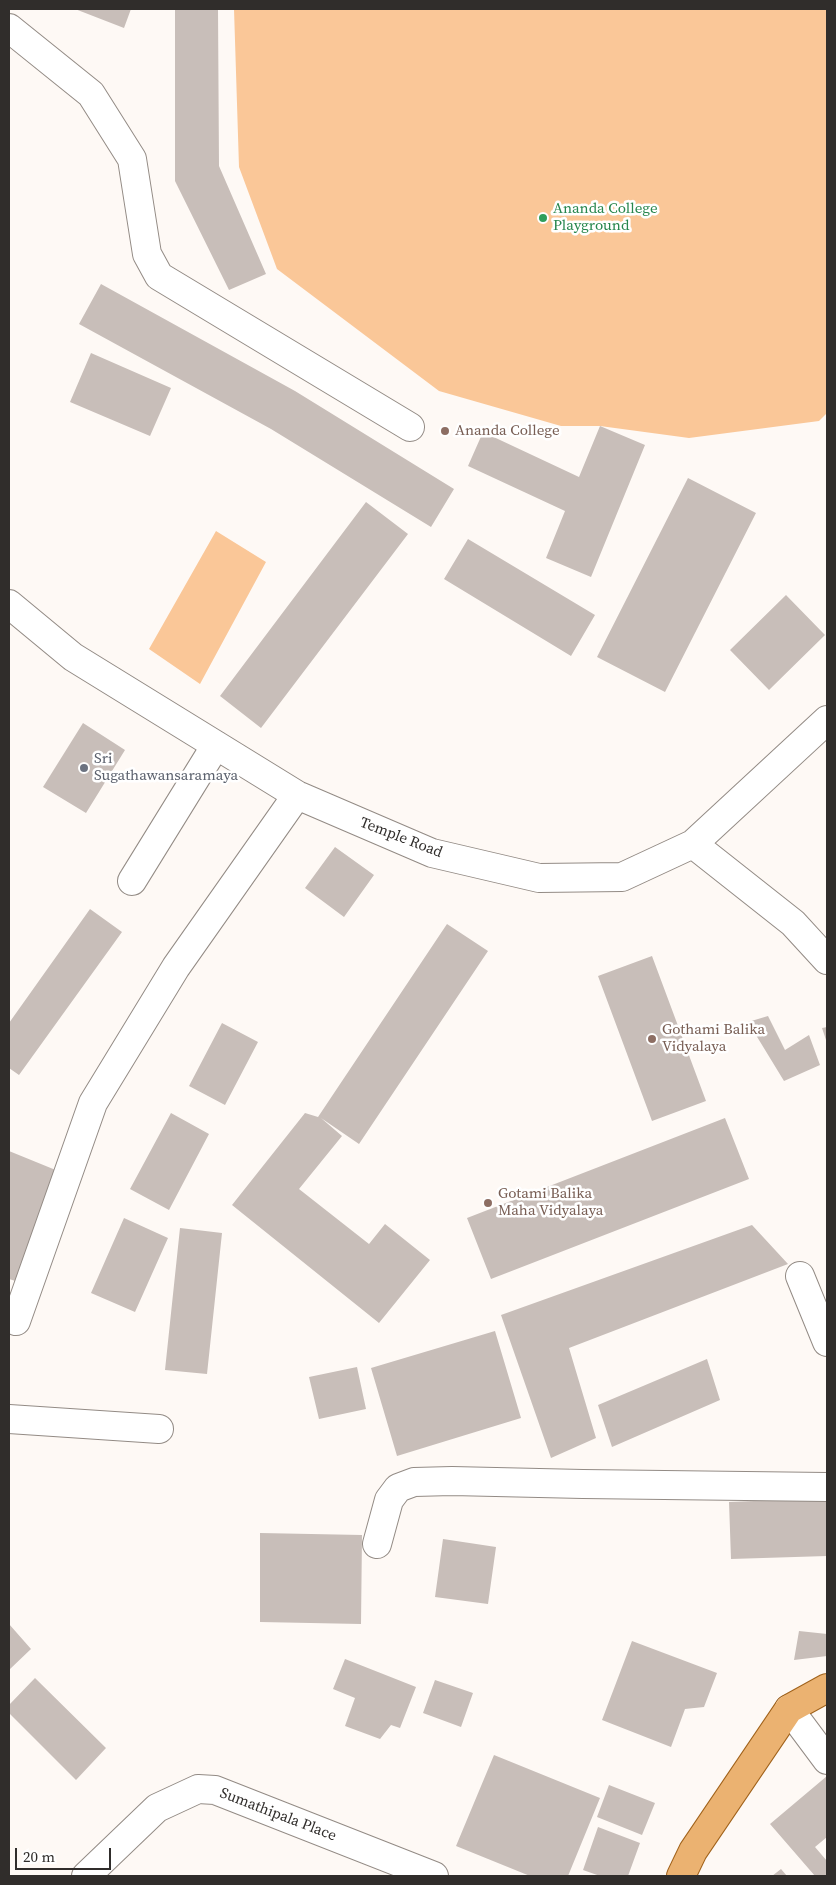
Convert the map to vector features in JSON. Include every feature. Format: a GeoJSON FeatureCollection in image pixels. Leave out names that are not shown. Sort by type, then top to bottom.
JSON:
{"type":"FeatureCollection","features":[{"type":"Feature","properties":{"kind":"main road"},"geometry":{"type":"LineString","coordinates":[[681,1876],[693,1852],[789,1709],[827,1688]]}},
{"type":"Feature","properties":{"kind":"street"},"geometry":{"type":"LineString","coordinates":[[9,28],[91,94],[132,159],[147,254],[159,276],[410,427]]}},
{"type":"Feature","properties":{"kind":"street","name":"Temple Road"},"geometry":{"type":"LineString","coordinates":[[9,604],[73,657],[297,796],[432,853],[539,878],[622,877],[693,844],[827,720]]}},
{"type":"Feature","properties":{"kind":"street"},"geometry":{"type":"LineString","coordinates":[[132,881],[216,745]]}},
{"type":"Feature","properties":{"kind":"street"},"geometry":{"type":"LineString","coordinates":[[16,1321],[93,1103],[176,967],[297,796]]}},
{"type":"Feature","properties":{"kind":"street"},"geometry":{"type":"LineString","coordinates":[[693,844],[793,923],[827,960]]}},
{"type":"Feature","properties":{"kind":"street"},"geometry":{"type":"LineString","coordinates":[[800,1276],[827,1342]]}},
{"type":"Feature","properties":{"kind":"street"},"geometry":{"type":"LineString","coordinates":[[9,1419],[160,1429]]}},
{"type":"Feature","properties":{"kind":"street"},"geometry":{"type":"LineString","coordinates":[[377,1544],[389,1500],[398,1488],[414,1482],[452,1480],[583,1484],[827,1487]]}},
{"type":"Feature","properties":{"kind":"street"},"geometry":{"type":"LineString","coordinates":[[789,1709],[827,1760]]}},
{"type":"Feature","properties":{"kind":"street","name":"Sumathipala Place"},"geometry":{"type":"LineString","coordinates":[[86,1876],[157,1808],[198,1789],[216,1790],[434,1876]]}},
{"type":"Feature","properties":{"kind":"shaded area","name":"Ananda College Playground"},"geometry":{"type":"Polygon","coordinates":[[[234,9],[827,9],[827,413],[819,421],[689,438],[600,426],[561,426],[439,391],[277,269],[239,167],[234,9]]]}},
{"type":"Feature","properties":{"kind":"shaded area"},"geometry":{"type":"Polygon","coordinates":[[[216,531],[266,562],[200,684],[149,649],[216,531]]]}},
{"type":"Feature","properties":{"kind":"building"},"geometry":{"type":"Polygon","coordinates":[[[75,9],[131,9],[124,28],[75,9]]]}},
{"type":"Feature","properties":{"kind":"building"},"geometry":{"type":"Polygon","coordinates":[[[175,9],[218,9],[219,166],[266,274],[229,290],[175,181],[175,9]]]}},
{"type":"Feature","properties":{"kind":"building"},"geometry":{"type":"Polygon","coordinates":[[[101,284],[295,391],[454,489],[431,527],[271,429],[79,324],[101,284]]]}},
{"type":"Feature","properties":{"kind":"building"},"geometry":{"type":"Polygon","coordinates":[[[91,353],[171,388],[150,436],[70,402],[91,353]]]}},
{"type":"Feature","properties":{"kind":"building"},"geometry":{"type":"Polygon","coordinates":[[[600,426],[645,445],[591,577],[546,558],[565,511],[468,466],[483,432],[579,477],[600,426]]]}},
{"type":"Feature","properties":{"kind":"building"},"geometry":{"type":"Polygon","coordinates":[[[688,478],[756,513],[665,692],[597,657],[688,478]]]}},
{"type":"Feature","properties":{"kind":"building"},"geometry":{"type":"Polygon","coordinates":[[[366,502],[408,534],[261,728],[220,696],[366,502]]]}},
{"type":"Feature","properties":{"kind":"building"},"geometry":{"type":"Polygon","coordinates":[[[468,539],[595,615],[571,656],[444,579],[468,539]]]}},
{"type":"Feature","properties":{"kind":"building"},"geometry":{"type":"Polygon","coordinates":[[[786,595],[825,635],[769,690],[730,650],[786,595]]]}},
{"type":"Feature","properties":{"kind":"building","name":"Sri Sugathawansaramaya"},"geometry":{"type":"Polygon","coordinates":[[[83,723],[125,750],[86,813],[43,787],[83,723]]]}},
{"type":"Feature","properties":{"kind":"building"},"geometry":{"type":"Polygon","coordinates":[[[335,847],[374,875],[344,917],[305,888],[335,847]]]}},
{"type":"Feature","properties":{"kind":"building"},"geometry":{"type":"Polygon","coordinates":[[[90,909],[122,932],[19,1075],[9,1068],[9,1023],[90,909]]]}},
{"type":"Feature","properties":{"kind":"building"},"geometry":{"type":"Polygon","coordinates":[[[447,924],[488,951],[359,1144],[321,1118],[342,1136],[299,1189],[369,1244],[385,1224],[430,1260],[379,1323],[232,1205],[305,1113],[318,1117],[447,924]]]}},
{"type":"Feature","properties":{"kind":"building","name":"Gothami Balika Vidyalaya"},"geometry":{"type":"Polygon","coordinates":[[[652,956],[706,1101],[652,1121],[598,976],[652,956]]]}},
{"type":"Feature","properties":{"kind":"building"},"geometry":{"type":"Polygon","coordinates":[[[768,1016],[785,1050],[809,1035],[820,1065],[784,1081],[748,1022],[768,1016]]]}},
{"type":"Feature","properties":{"kind":"building"},"geometry":{"type":"Polygon","coordinates":[[[222,1023],[258,1042],[225,1105],[189,1086],[222,1023]]]}},
{"type":"Feature","properties":{"kind":"building"},"geometry":{"type":"Polygon","coordinates":[[[827,1027],[827,1043],[822,1028],[827,1027]]]}},
{"type":"Feature","properties":{"kind":"building"},"geometry":{"type":"Polygon","coordinates":[[[171,1113],[209,1134],[169,1210],[130,1189],[171,1113]]]}},
{"type":"Feature","properties":{"kind":"building"},"geometry":{"type":"Polygon","coordinates":[[[725,1118],[749,1179],[491,1279],[467,1218],[725,1118]]]}},
{"type":"Feature","properties":{"kind":"building"},"geometry":{"type":"Polygon","coordinates":[[[9,1151],[63,1173],[19,1282],[9,1279],[9,1151]]]}},
{"type":"Feature","properties":{"kind":"building"},"geometry":{"type":"Polygon","coordinates":[[[124,1218],[168,1238],[135,1312],[91,1293],[124,1218]]]}},
{"type":"Feature","properties":{"kind":"building"},"geometry":{"type":"Polygon","coordinates":[[[752,1225],[788,1264],[569,1348],[596,1438],[551,1458],[501,1315],[752,1225]]]}},
{"type":"Feature","properties":{"kind":"building"},"geometry":{"type":"Polygon","coordinates":[[[180,1228],[222,1233],[207,1374],[165,1370],[180,1228]]]}},
{"type":"Feature","properties":{"kind":"building"},"geometry":{"type":"Polygon","coordinates":[[[495,1331],[521,1418],[397,1456],[371,1368],[495,1331]]]}},
{"type":"Feature","properties":{"kind":"building"},"geometry":{"type":"Polygon","coordinates":[[[707,1359],[720,1400],[612,1447],[598,1405],[707,1359]]]}},
{"type":"Feature","properties":{"kind":"building"},"geometry":{"type":"Polygon","coordinates":[[[357,1367],[366,1409],[319,1419],[309,1377],[357,1367]]]}},
{"type":"Feature","properties":{"kind":"building"},"geometry":{"type":"Polygon","coordinates":[[[827,1498],[827,1556],[731,1559],[729,1502],[827,1498]]]}},
{"type":"Feature","properties":{"kind":"building"},"geometry":{"type":"Polygon","coordinates":[[[260,1533],[362,1535],[361,1624],[260,1622],[260,1533]]]}},
{"type":"Feature","properties":{"kind":"building"},"geometry":{"type":"Polygon","coordinates":[[[443,1539],[496,1547],[488,1604],[435,1597],[443,1539]]]}},
{"type":"Feature","properties":{"kind":"building"},"geometry":{"type":"Polygon","coordinates":[[[9,1624],[31,1649],[9,1670],[9,1624]]]}},
{"type":"Feature","properties":{"kind":"building"},"geometry":{"type":"Polygon","coordinates":[[[799,1631],[827,1634],[827,1656],[794,1660],[799,1631]]]}},
{"type":"Feature","properties":{"kind":"building"},"geometry":{"type":"Polygon","coordinates":[[[632,1641],[717,1673],[704,1707],[685,1709],[671,1747],[602,1720],[632,1641]]]}},
{"type":"Feature","properties":{"kind":"building"},"geometry":{"type":"Polygon","coordinates":[[[345,1659],[416,1687],[400,1728],[391,1725],[380,1739],[345,1726],[355,1698],[333,1689],[345,1659]]]}},
{"type":"Feature","properties":{"kind":"building"},"geometry":{"type":"Polygon","coordinates":[[[35,1678],[106,1748],[76,1780],[9,1713],[9,1705],[35,1678]]]}},
{"type":"Feature","properties":{"kind":"building"},"geometry":{"type":"Polygon","coordinates":[[[435,1680],[473,1693],[461,1727],[423,1713],[435,1680]]]}},
{"type":"Feature","properties":{"kind":"building"},"geometry":{"type":"Polygon","coordinates":[[[494,1755],[600,1798],[568,1876],[530,1876],[456,1846],[494,1755]]]}},
{"type":"Feature","properties":{"kind":"building"},"geometry":{"type":"Polygon","coordinates":[[[827,1776],[827,1837],[815,1847],[827,1861],[827,1876],[815,1876],[770,1824],[827,1776]]]}},
{"type":"Feature","properties":{"kind":"building"},"geometry":{"type":"Polygon","coordinates":[[[609,1785],[655,1803],[642,1835],[597,1817],[609,1785]]]}},
{"type":"Feature","properties":{"kind":"building"},"geometry":{"type":"Polygon","coordinates":[[[598,1827],[640,1843],[628,1876],[600,1876],[583,1870],[598,1827]]]}},
{"type":"Feature","properties":{"kind":"building"},"geometry":{"type":"Polygon","coordinates":[[[781,1869],[787,1876],[772,1876],[781,1869]]]}},
{"type":"Feature","properties":{"kind":"place","name":"Ananda College Playground"},"geometry":{"type":"Point","coordinates":[543,218]}},
{"type":"Feature","properties":{"kind":"place","name":"Ananda College"},"geometry":{"type":"Point","coordinates":[445,431]}},
{"type":"Feature","properties":{"kind":"place","name":"Sri Sugathawansaramaya"},"geometry":{"type":"Point","coordinates":[84,768]}},
{"type":"Feature","properties":{"kind":"place","name":"Gothami Balika Vidyalaya"},"geometry":{"type":"Point","coordinates":[652,1039]}},
{"type":"Feature","properties":{"kind":"place","name":"Gotami Balika Maha Vidyalaya"},"geometry":{"type":"Point","coordinates":[488,1203]}}]}
